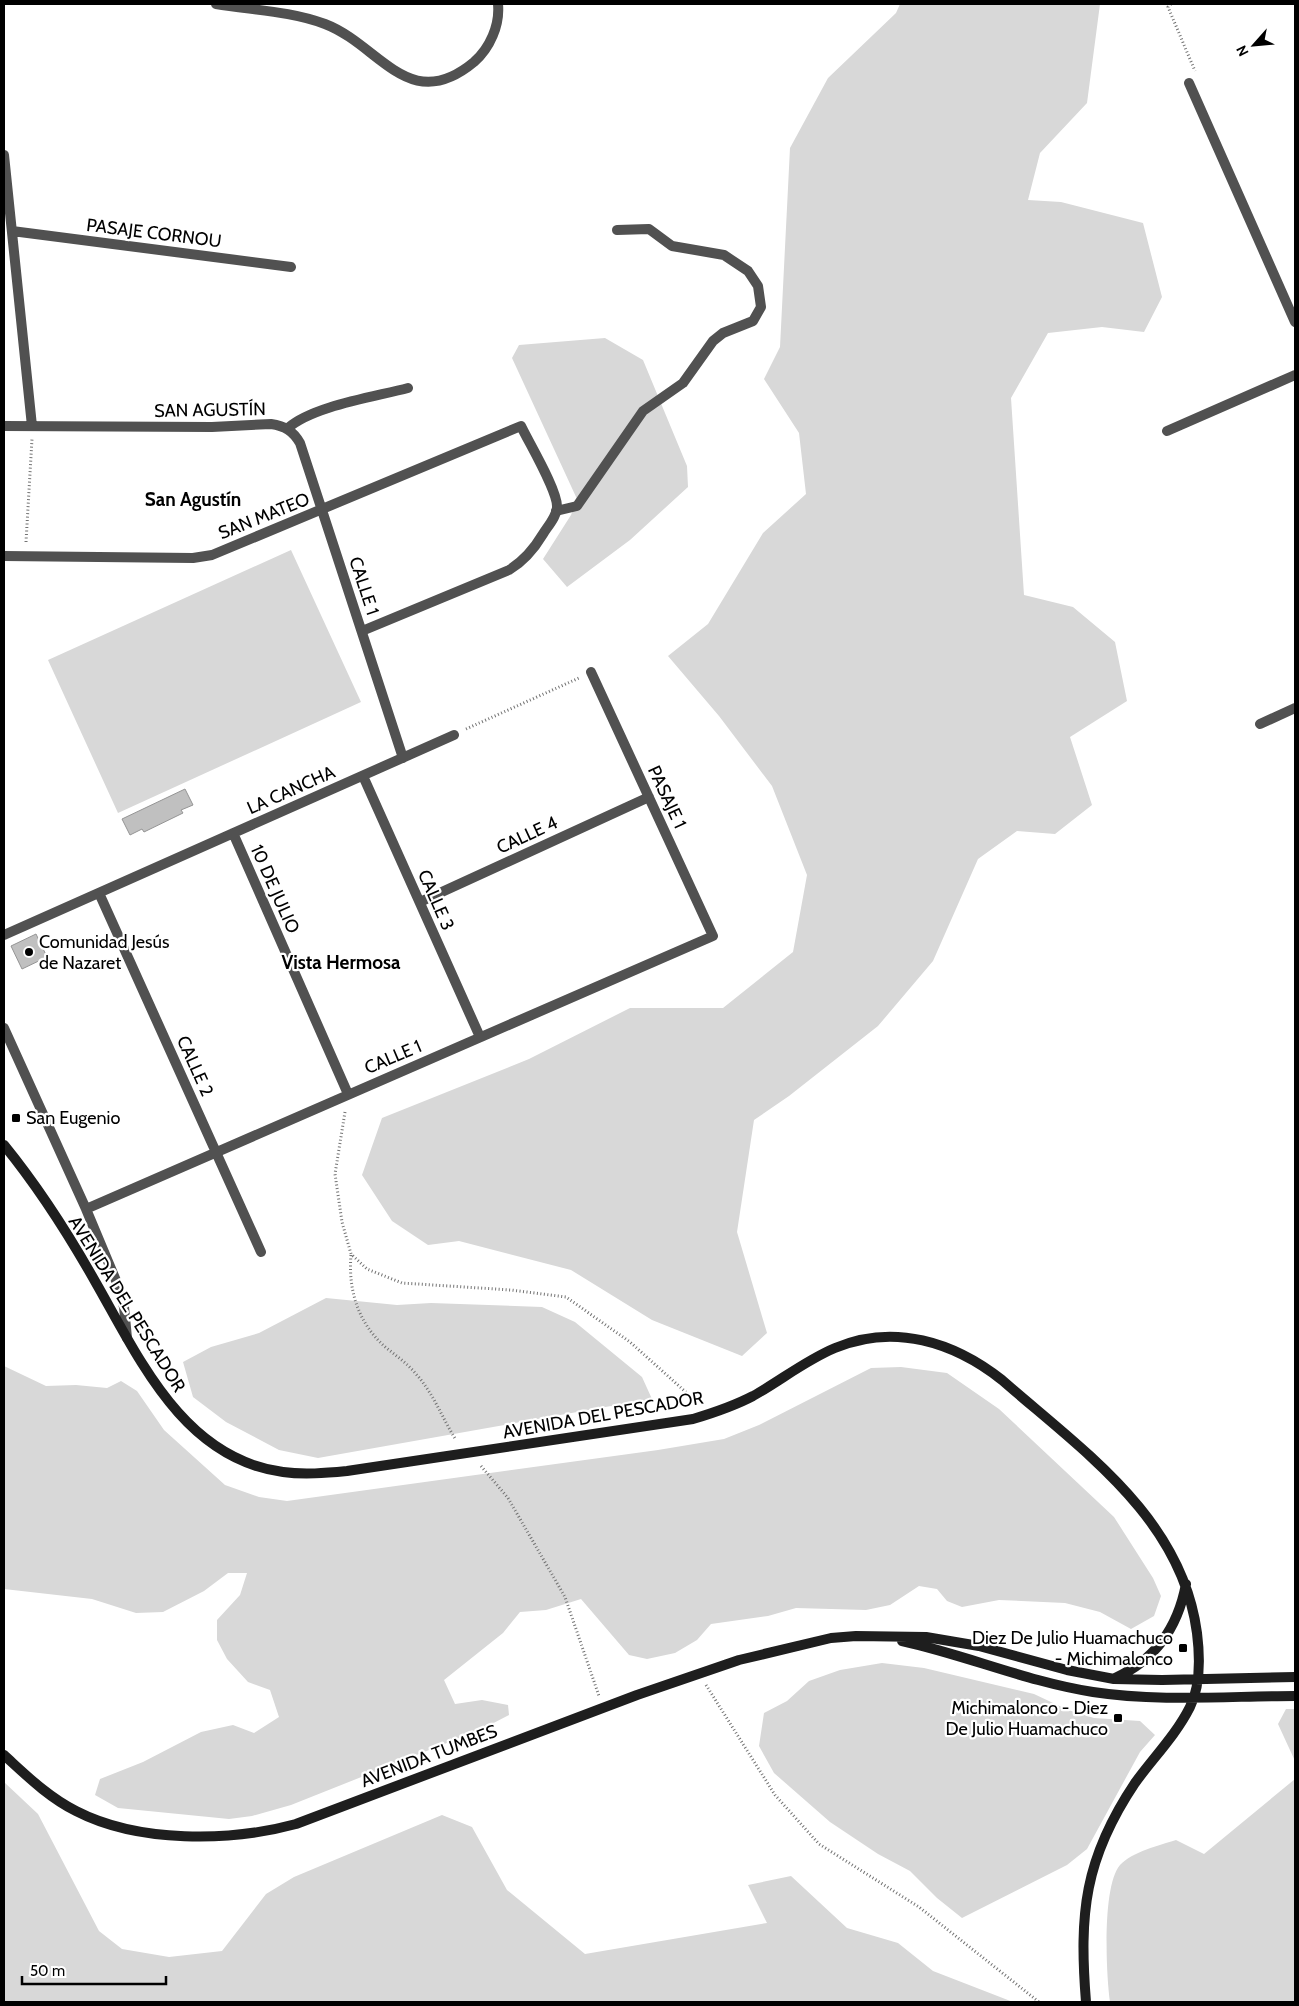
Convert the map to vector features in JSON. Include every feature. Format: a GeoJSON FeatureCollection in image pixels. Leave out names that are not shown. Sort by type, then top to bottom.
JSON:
{"type":"FeatureCollection","features":[{"type":"Feature","properties":{"kind":"street"},"geometry":{"type":"LineString","coordinates":[[216,4],[306,18],[324,24],[341,31],[385,66],[424,83],[439,81],[458,73],[478,58],[495,30],[498,4]]}},
{"type":"Feature","properties":{"kind":"street"},"geometry":{"type":"LineString","coordinates":[[1189,83],[1295,322]]}},
{"type":"Feature","properties":{"kind":"street"},"geometry":{"type":"LineString","coordinates":[[4,155],[32,426]]}},
{"type":"Feature","properties":{"kind":"street"},"geometry":{"type":"LineString","coordinates":[[362,631],[509,570],[522,561],[535,546],[556,511],[577,506],[643,411],[682,383],[712,341],[723,333],[753,321],[761,307],[758,286],[748,271],[724,255],[672,246],[649,229],[617,230]]}},
{"type":"Feature","properties":{"kind":"street","name":"PASAJE CORNOU"},"geometry":{"type":"LineString","coordinates":[[12,231],[291,267]]}},
{"type":"Feature","properties":{"kind":"street"},"geometry":{"type":"LineString","coordinates":[[1167,431],[1295,375]]}},
{"type":"Feature","properties":{"kind":"street","name":"SAN AGUSTÍN"},"geometry":{"type":"LineString","coordinates":[[4,426],[212,427],[271,424],[288,428],[316,412],[408,388]]}},
{"type":"Feature","properties":{"kind":"street","name":"SAN MATEO"},"geometry":{"type":"LineString","coordinates":[[4,556],[202,558],[323,510],[521,426],[554,492],[556,511]]}},
{"type":"Feature","properties":{"kind":"street","name":"CALLE 1"},"geometry":{"type":"LineString","coordinates":[[288,428],[300,443],[403,758]]}},
{"type":"Feature","properties":{"kind":"street","name":"PASAJE 1"},"geometry":{"type":"LineString","coordinates":[[591,672],[713,936]]}},
{"type":"Feature","properties":{"kind":"street"},"geometry":{"type":"LineString","coordinates":[[1260,724],[1295,708]]}},
{"type":"Feature","properties":{"kind":"street","name":"LA CANCHA"},"geometry":{"type":"LineString","coordinates":[[4,935],[454,735]]}},
{"type":"Feature","properties":{"kind":"street","name":"CALLE 3"},"geometry":{"type":"LineString","coordinates":[[363,776],[480,1037]]}},
{"type":"Feature","properties":{"kind":"street","name":"CALLE 4"},"geometry":{"type":"LineString","coordinates":[[420,902],[648,797]]}},
{"type":"Feature","properties":{"kind":"street","name":"10 DE JULIO"},"geometry":{"type":"LineString","coordinates":[[233,833],[348,1094]]}},
{"type":"Feature","properties":{"kind":"street","name":"CALLE 2"},"geometry":{"type":"LineString","coordinates":[[99,893],[261,1252]]}},
{"type":"Feature","properties":{"kind":"street","name":"CALLE 1"},"geometry":{"type":"LineString","coordinates":[[86,1209],[713,936]]}},
{"type":"Feature","properties":{"kind":"street"},"geometry":{"type":"LineString","coordinates":[[4,1028],[118,1283],[124,1307],[127,1338]]}},
{"type":"Feature","properties":{"kind":"street","name":"AVENIDA DEL PESCADOR"},"geometry":{"type":"LineString","coordinates":[[4,1145],[29,1177],[74,1245],[159,1390],[187,1423],[207,1440],[227,1453],[259,1467],[282,1472],[324,1474],[675,1423],[710,1414],[751,1397],[816,1358],[852,1342],[890,1336],[909,1337],[948,1347],[991,1371],[1114,1477],[1158,1531],[1186,1583],[1198,1640],[1198,1678],[1195,1696],[1182,1720],[1133,1786],[1100,1849],[1092,1872],[1083,1915],[1082,1954],[1086,2002]]}},
{"type":"Feature","properties":{"kind":"street"},"geometry":{"type":"LineString","coordinates":[[1114,1679],[1138,1666],[1160,1645],[1178,1614],[1186,1583]]}},
{"type":"Feature","properties":{"kind":"street","name":"AVENIDA TUMBES"},"geometry":{"type":"LineString","coordinates":[[878,1637],[934,1648],[1074,1689],[1119,1695],[1295,1696]]}},
{"type":"Feature","properties":{"kind":"street","name":"AVENIDA TUMBES"},"geometry":{"type":"LineString","coordinates":[[4,1755],[56,1799],[96,1820],[114,1826],[152,1832],[231,1836],[275,1830],[317,1817],[604,1707],[739,1660],[831,1638],[926,1637],[957,1642],[1068,1670],[1114,1679],[1295,1677]]}},
{"type":"Feature","properties":{"kind":"path"},"geometry":{"type":"LineString","coordinates":[[1169,6],[1190,60]]}},
{"type":"Feature","properties":{"kind":"path"},"geometry":{"type":"LineString","coordinates":[[25,556],[33,453],[32,426]]}},
{"type":"Feature","properties":{"kind":"path"},"geometry":{"type":"LineString","coordinates":[[454,735],[591,672]]}},
{"type":"Feature","properties":{"kind":"path"},"geometry":{"type":"LineString","coordinates":[[348,1094],[335,1174],[342,1222],[351,1254],[352,1289],[363,1320],[377,1339],[416,1373],[427,1387],[446,1426],[466,1454],[484,1468],[503,1490],[555,1578],[573,1616],[589,1670],[604,1707]]}},
{"type":"Feature","properties":{"kind":"path"},"geometry":{"type":"LineString","coordinates":[[351,1254],[367,1269],[402,1283],[511,1290],[566,1297],[630,1342],[710,1414]]}},
{"type":"Feature","properties":{"kind":"path"},"geometry":{"type":"LineString","coordinates":[[699,1674],[775,1795],[819,1844],[919,1907],[1039,2002]]}},
{"type":"Feature","properties":{"kind":"shaded area"},"geometry":{"type":"Polygon","coordinates":[[[900,4],[1100,4],[1087,103],[1040,153],[1028,200],[1061,202],[1143,223],[1162,297],[1144,332],[1102,327],[1048,333],[1011,398],[1024,595],[1073,607],[1115,642],[1127,701],[1070,737],[1092,805],[1055,834],[1017,831],[978,859],[933,961],[878,1026],[789,1096],[754,1120],[737,1232],[767,1333],[742,1356],[652,1320],[571,1270],[459,1241],[428,1245],[392,1221],[362,1175],[382,1118],[529,1059],[630,1008],[723,1008],[793,952],[807,875],[772,786],[719,716],[668,656],[708,624],[763,533],[806,494],[799,433],[764,379],[780,347],[790,148],[828,78],[896,13],[900,4]]]}},
{"type":"Feature","properties":{"kind":"shaded area"},"geometry":{"type":"Polygon","coordinates":[[[605,338],[643,360],[687,466],[688,487],[630,540],[567,587],[543,559],[571,515],[577,499],[512,358],[519,345],[605,338]]]}},
{"type":"Feature","properties":{"kind":"shaded area"},"geometry":{"type":"Polygon","coordinates":[[[291,550],[361,702],[118,813],[48,660],[291,550]]]}},
{"type":"Feature","properties":{"kind":"shaded area"},"geometry":{"type":"Polygon","coordinates":[[[326,1298],[397,1305],[431,1303],[542,1307],[575,1322],[642,1377],[652,1399],[632,1408],[611,1406],[318,1458],[279,1450],[226,1422],[193,1397],[183,1362],[211,1347],[259,1333],[326,1298]]]}},
{"type":"Feature","properties":{"kind":"shaded area"},"geometry":{"type":"Polygon","coordinates":[[[4,1366],[46,1386],[76,1385],[107,1388],[121,1381],[137,1391],[164,1430],[225,1485],[259,1497],[287,1501],[658,1450],[724,1439],[759,1425],[871,1368],[901,1367],[947,1373],[999,1409],[1114,1517],[1153,1578],[1161,1596],[1154,1616],[1131,1629],[1100,1612],[1065,1603],[999,1600],[962,1607],[947,1601],[937,1589],[919,1586],[890,1605],[866,1610],[796,1608],[768,1616],[711,1624],[697,1640],[675,1653],[647,1659],[629,1655],[581,1599],[546,1610],[520,1612],[503,1633],[444,1680],[455,1704],[482,1700],[508,1705],[509,1715],[482,1729],[291,1805],[252,1816],[229,1819],[118,1808],[95,1795],[100,1779],[143,1762],[201,1732],[233,1725],[254,1733],[279,1717],[270,1690],[248,1682],[227,1659],[217,1640],[217,1620],[240,1595],[247,1573],[228,1573],[204,1591],[163,1612],[136,1613],[92,1599],[4,1589],[4,1366]]]}},
{"type":"Feature","properties":{"kind":"shaded area"},"geometry":{"type":"Polygon","coordinates":[[[882,1663],[924,1668],[1034,1694],[1068,1710],[1094,1718],[1140,1721],[1155,1735],[1140,1752],[1087,1849],[1067,1865],[962,1918],[937,1898],[910,1871],[878,1854],[830,1822],[774,1773],[759,1746],[764,1713],[787,1701],[809,1681],[840,1670],[882,1663]]]}},
{"type":"Feature","properties":{"kind":"shaded area"},"geometry":{"type":"Polygon","coordinates":[[[1286,1709],[1295,1709],[1295,1761],[1278,1724],[1286,1709]]]}},
{"type":"Feature","properties":{"kind":"shaded area"},"geometry":{"type":"Polygon","coordinates":[[[1295,1779],[1295,2002],[1110,2002],[1107,1972],[1108,1910],[1114,1876],[1120,1865],[1132,1856],[1176,1840],[1204,1854],[1295,1779]]]}},
{"type":"Feature","properties":{"kind":"shaded area"},"geometry":{"type":"Polygon","coordinates":[[[4,1782],[38,1814],[99,1931],[122,1949],[169,1957],[222,1951],[266,1894],[294,1877],[442,1815],[472,1827],[507,1890],[585,1954],[767,1923],[748,1885],[791,1876],[847,1928],[898,1943],[933,1971],[1013,2002],[4,2002],[4,1782]]]}},
{"type":"Feature","properties":{"kind":"building"},"geometry":{"type":"Polygon","coordinates":[[[185,789],[193,805],[181,810],[183,813],[144,832],[142,829],[130,835],[122,819],[185,789]]]}},
{"type":"Feature","properties":{"kind":"building","name":"Comunidad Jesús de Nazaret"},"geometry":{"type":"Polygon","coordinates":[[[36,934],[47,957],[22,969],[11,946],[36,934]]]}},
{"type":"Feature","properties":{"kind":"place","name":"Comunidad Jesús de Nazaret"},"geometry":{"type":"Point","coordinates":[29,952]}},
{"type":"Feature","properties":{"kind":"place","name":"San Eugenio"},"geometry":{"type":"Point","coordinates":[16,1118]}},
{"type":"Feature","properties":{"kind":"place","name":"Diez De Julio Huamachuco - Michimalonco"},"geometry":{"type":"Point","coordinates":[1183,1648]}},
{"type":"Feature","properties":{"kind":"place","name":"Michimalonco - Diez De Julio Huamachuco"},"geometry":{"type":"Point","coordinates":[1118,1718]}},
{"type":"Feature","properties":{"kind":"district","name":"San Agustín"},"geometry":{"type":"Point","coordinates":[193,499]}},
{"type":"Feature","properties":{"kind":"district","name":"Vista Hermosa"},"geometry":{"type":"Point","coordinates":[341,962]}}]}
